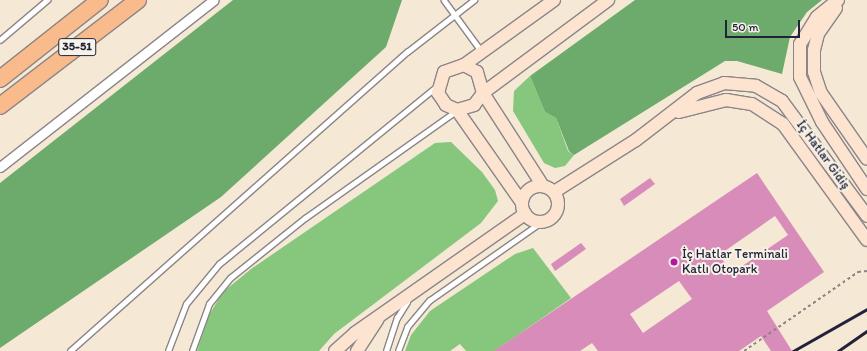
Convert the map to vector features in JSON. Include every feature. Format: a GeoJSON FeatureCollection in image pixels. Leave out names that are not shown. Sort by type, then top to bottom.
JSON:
{"type":"FeatureCollection","features":[{"type":"Feature","properties":{"kind":"highway","name":"35-51"},"geometry":{"type":"LineString","coordinates":[[0,79],[100,0]]}},
{"type":"Feature","properties":{"kind":"highway","name":"35-51"},"geometry":{"type":"LineString","coordinates":[[0,106],[138,0]]}},
{"type":"Feature","properties":{"kind":"street"},"geometry":{"type":"LineString","coordinates":[[0,167],[214,0]]}},
{"type":"Feature","properties":{"kind":"street"},"geometry":{"type":"LineString","coordinates":[[464,65],[477,72],[482,93],[549,189],[558,209],[552,219],[540,223],[523,209],[457,110],[441,100],[438,86],[449,67],[464,65],[554,0]]}},
{"type":"Feature","properties":{"kind":"street"},"geometry":{"type":"LineString","coordinates":[[457,110],[474,105],[482,93],[608,0]]}},
{"type":"Feature","properties":{"kind":"street"},"geometry":{"type":"LineString","coordinates":[[838,0],[817,17],[800,44],[800,77],[822,122],[867,189]]}},
{"type":"Feature","properties":{"kind":"street"},"geometry":{"type":"LineString","coordinates":[[844,0],[827,17],[818,34],[814,50],[814,72],[821,93],[867,159]]}},
{"type":"Feature","properties":{"kind":"street"},"geometry":{"type":"LineString","coordinates":[[335,351],[382,313],[423,285],[523,209],[531,188],[549,189],[672,114],[696,93],[724,83],[756,86],[782,101],[867,216]]}},
{"type":"Feature","properties":{"kind":"street","name":"İç Hatlar Gidiş"},"geometry":{"type":"LineString","coordinates":[[672,114],[726,100],[752,104],[783,124],[867,240]]}},
{"type":"Feature","properties":{"kind":"street"},"geometry":{"type":"LineString","coordinates":[[357,351],[382,313]]}},
{"type":"Feature","properties":{"kind":"lane"},"geometry":{"type":"LineString","coordinates":[[0,40],[47,0]]}},
{"type":"Feature","properties":{"kind":"lane"},"geometry":{"type":"LineString","coordinates":[[444,0],[482,52]]}},
{"type":"Feature","properties":{"kind":"lane"},"geometry":{"type":"LineString","coordinates":[[70,351],[453,14],[474,0]]}},
{"type":"Feature","properties":{"kind":"lane"},"geometry":{"type":"LineString","coordinates":[[168,351],[186,304],[219,264],[438,86]]}},
{"type":"Feature","properties":{"kind":"lane"},"geometry":{"type":"LineString","coordinates":[[192,351],[209,304],[230,278],[306,218],[457,110]]}},
{"type":"Feature","properties":{"kind":"lane"},"geometry":{"type":"LineString","coordinates":[[398,351],[407,327],[430,300],[540,223]]}},
{"type":"Feature","properties":{"kind":"lane"},"geometry":{"type":"LineString","coordinates":[[386,351],[397,318],[423,285]]}},
{"type":"Feature","properties":{"kind":"path"},"geometry":{"type":"LineString","coordinates":[[744,351],[858,272],[867,271]]}},
{"type":"Feature","properties":{"kind":"green space"},"geometry":{"type":"Polygon","coordinates":[[[233,0],[402,0],[386,47],[221,197],[0,348],[0,183],[233,0]]]}},
{"type":"Feature","properties":{"kind":"green space"},"geometry":{"type":"Polygon","coordinates":[[[635,0],[822,0],[807,12],[790,37],[782,74],[737,61],[725,61],[574,155],[569,151],[556,118],[545,112],[530,76],[635,0]]]}},
{"type":"Feature","properties":{"kind":"green space"},"geometry":{"type":"Polygon","coordinates":[[[530,76],[545,112],[556,118],[568,151],[574,155],[565,166],[555,168],[544,163],[513,111],[514,91],[530,76]]]}},
{"type":"Feature","properties":{"kind":"green space"},"geometry":{"type":"Polygon","coordinates":[[[451,142],[482,172],[495,190],[498,201],[481,223],[334,334],[319,351],[197,351],[209,315],[223,292],[251,269],[435,143],[451,142]]]}},
{"type":"Feature","properties":{"kind":"green space"},"geometry":{"type":"Polygon","coordinates":[[[533,248],[571,298],[499,348],[501,351],[466,351],[460,344],[450,351],[405,351],[411,335],[430,311],[515,254],[533,248]]]}},
{"type":"Feature","properties":{"kind":"building","name":"İç Hatlar Terminali Katlı Otopark"},"geometry":{"type":"Polygon","coordinates":[[[757,173],[824,272],[767,311],[792,351],[771,351],[761,336],[739,351],[598,351],[592,343],[580,351],[494,351],[757,173]],[[775,216],[719,255],[732,273],[788,235],[775,216]],[[679,281],[630,314],[643,333],[692,299],[679,281]]]}},
{"type":"Feature","properties":{"kind":"building"},"geometry":{"type":"Polygon","coordinates":[[[650,178],[655,184],[624,206],[620,199],[650,178]]]}},
{"type":"Feature","properties":{"kind":"building"},"geometry":{"type":"Polygon","coordinates":[[[581,243],[586,249],[555,271],[551,264],[581,243]]]}},
{"type":"Feature","properties":{"kind":"railway"},"geometry":{"type":"LineString","coordinates":[[793,351],[867,309]]}},
{"type":"Feature","properties":{"kind":"railway"},"geometry":{"type":"LineString","coordinates":[[838,351],[867,331]]}},
{"type":"Feature","properties":{"kind":"place","name":"İç Hatlar Terminali Katlı Otopark"},"geometry":{"type":"Point","coordinates":[674,262]}}]}
